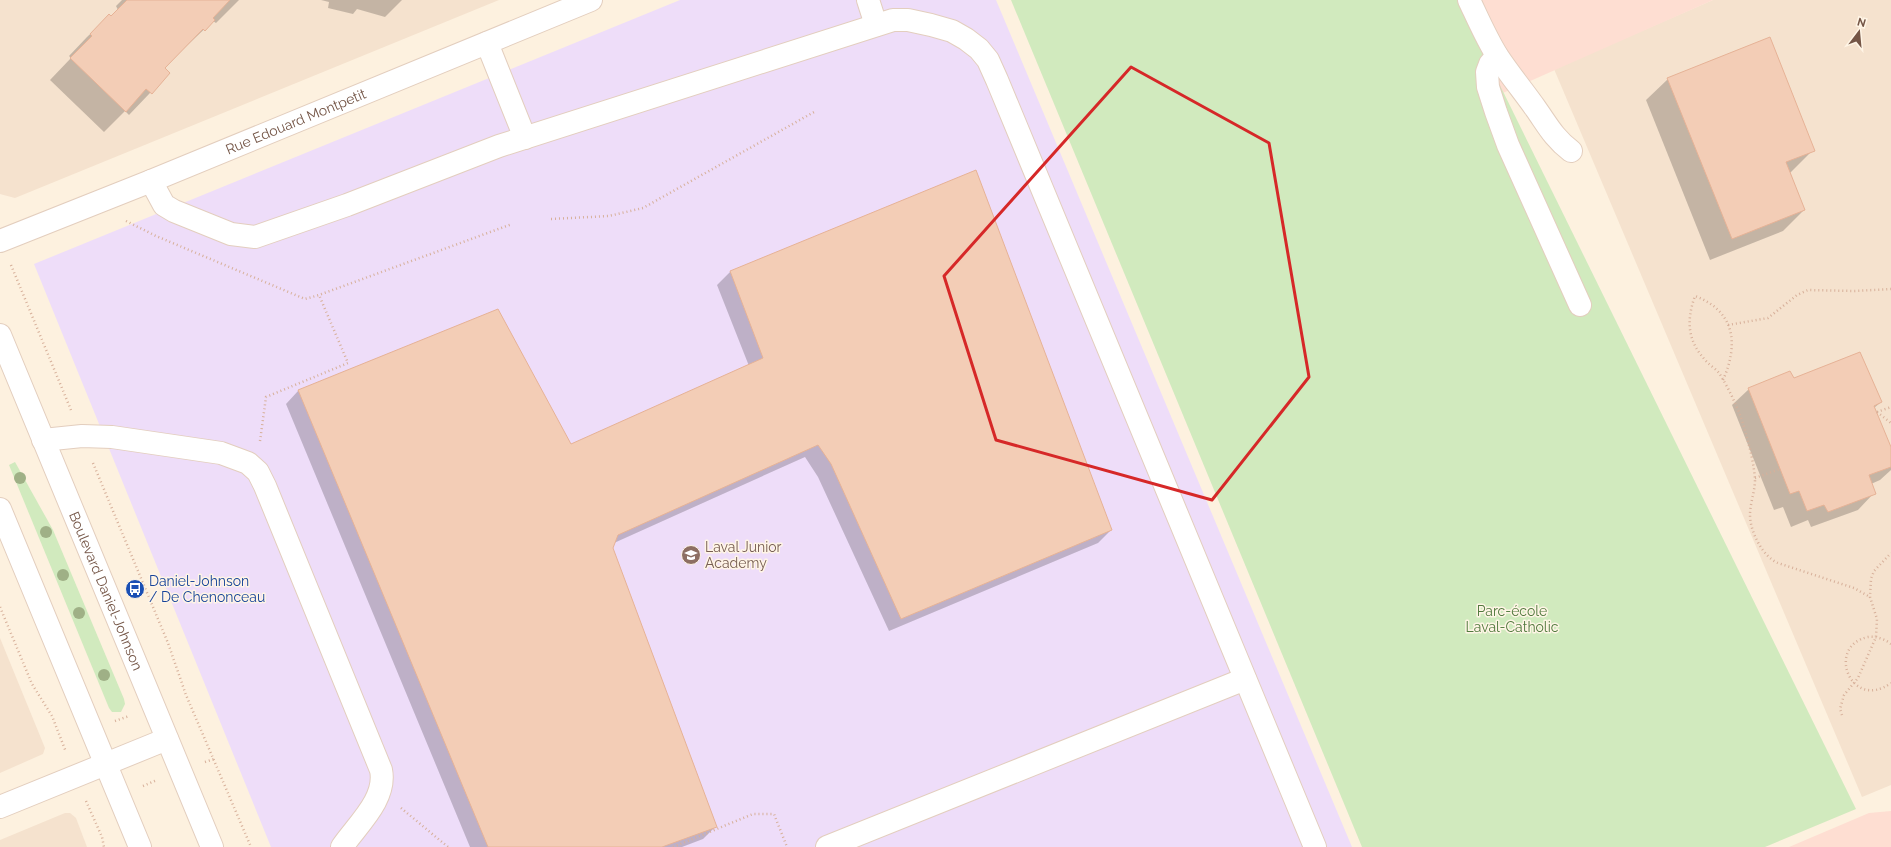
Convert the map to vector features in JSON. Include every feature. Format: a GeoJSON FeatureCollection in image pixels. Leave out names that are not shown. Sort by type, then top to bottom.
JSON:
{"type":"FeatureCollection","features":[{"type":"Feature","properties":{"kind":"street","name":"Rue Edouard Montpetit"},"geometry":{"type":"LineString","coordinates":[[0,241],[151,181],[591,0]]}},
{"type":"Feature","properties":{"kind":"street"},"geometry":{"type":"LineString","coordinates":[[868,0],[876,25]]}},
{"type":"Feature","properties":{"kind":"street"},"geometry":{"type":"LineString","coordinates":[[1469,0],[1497,56],[1551,132],[1559,142],[1571,151]]}},
{"type":"Feature","properties":{"kind":"street"},"geometry":{"type":"LineString","coordinates":[[151,181],[164,205],[174,211],[231,234],[255,237],[347,205],[500,146],[876,25],[893,20],[908,20],[952,31],[975,46],[988,60],[1315,847]]}},
{"type":"Feature","properties":{"kind":"street"},"geometry":{"type":"LineString","coordinates":[[487,43],[525,138]]}},
{"type":"Feature","properties":{"kind":"street"},"geometry":{"type":"LineString","coordinates":[[1497,56],[1490,64],[1487,72],[1488,87],[1496,112],[1508,145],[1580,305]]}},
{"type":"Feature","properties":{"kind":"street","name":"Boulevard Daniel-Johnson"},"geometry":{"type":"LineString","coordinates":[[0,335],[212,847]]}},
{"type":"Feature","properties":{"kind":"street"},"geometry":{"type":"LineString","coordinates":[[43,440],[82,436],[123,438],[221,454],[242,460],[258,472],[381,770],[382,778],[377,797],[342,847]]}},
{"type":"Feature","properties":{"kind":"street"},"geometry":{"type":"LineString","coordinates":[[0,509],[140,847]]}},
{"type":"Feature","properties":{"kind":"street"},"geometry":{"type":"LineString","coordinates":[[827,847],[1245,679]]}},
{"type":"Feature","properties":{"kind":"street"},"geometry":{"type":"LineString","coordinates":[[0,807],[167,739]]}},
{"type":"Feature","properties":{"kind":"path"},"geometry":{"type":"LineString","coordinates":[[551,219],[609,216],[643,208],[814,112]]}},
{"type":"Feature","properties":{"kind":"path"},"geometry":{"type":"LineString","coordinates":[[126,221],[156,236],[304,299],[319,296],[512,224]]}},
{"type":"Feature","properties":{"kind":"path"},"geometry":{"type":"LineString","coordinates":[[19,285],[71,409]]}},
{"type":"Feature","properties":{"kind":"path"},"geometry":{"type":"LineString","coordinates":[[1728,325],[1768,318],[1797,295],[1808,290],[1855,291],[1891,289]]}},
{"type":"Feature","properties":{"kind":"path"},"geometry":{"type":"LineString","coordinates":[[260,442],[266,397],[348,363],[319,296]]}},
{"type":"Feature","properties":{"kind":"path"},"geometry":{"type":"LineString","coordinates":[[1723,380],[1732,349],[1732,338],[1728,325],[1719,311],[1712,304],[1695,296],[1688,318],[1692,337],[1702,355],[1718,372],[1723,380],[1746,434],[1755,478],[1750,516],[1760,547],[1770,560],[1854,588],[1870,597]]}},
{"type":"Feature","properties":{"kind":"path"},"geometry":{"type":"LineString","coordinates":[[1891,407],[1877,412],[1891,423]]}},
{"type":"Feature","properties":{"kind":"path"},"geometry":{"type":"LineString","coordinates":[[91,460],[168,643],[186,695],[252,847]]}},
{"type":"Feature","properties":{"kind":"path"},"geometry":{"type":"LineString","coordinates":[[1755,478],[1780,469]]}},
{"type":"Feature","properties":{"kind":"path"},"geometry":{"type":"LineString","coordinates":[[1842,715],[1841,702],[1844,695],[1854,683],[1876,637],[1877,619],[1870,597],[1871,579],[1874,571],[1891,553]]}},
{"type":"Feature","properties":{"kind":"path"},"geometry":{"type":"LineString","coordinates":[[0,607],[32,684],[52,716],[62,741],[186,695]]}},
{"type":"Feature","properties":{"kind":"path"},"geometry":{"type":"LineString","coordinates":[[1891,644],[1876,637],[1862,638],[1850,649],[1846,657],[1845,666],[1847,674],[1858,687],[1875,691],[1891,684]]}},
{"type":"Feature","properties":{"kind":"path"},"geometry":{"type":"LineString","coordinates":[[104,847],[102,837],[88,808],[118,795],[214,759]]}},
{"type":"Feature","properties":{"kind":"path"},"geometry":{"type":"LineString","coordinates":[[397,804],[448,847]]}},
{"type":"Feature","properties":{"kind":"path"},"geometry":{"type":"LineString","coordinates":[[673,847],[753,814],[774,814],[787,847]]}},
{"type":"Feature","properties":{"kind":"highlighted area"},"geometry":{"type":"Polygon","coordinates":[[[1131,67],[1269,143],[1309,377],[1212,500],[996,440],[944,276],[1131,67]]]}},
{"type":"Feature","properties":{"kind":"shaded area"},"geometry":{"type":"Polygon","coordinates":[[[0,0],[499,0],[15,198],[0,194],[0,0]]]}},
{"type":"Feature","properties":{"kind":"shaded area","name":"Laval Junior Academy"},"geometry":{"type":"Polygon","coordinates":[[[680,0],[996,0],[1352,847],[271,847],[34,264],[680,0]]]}},
{"type":"Feature","properties":{"kind":"shaded area"},"geometry":{"type":"Polygon","coordinates":[[[1429,0],[1713,0],[1478,104],[1429,0]]]}},
{"type":"Feature","properties":{"kind":"shaded area"},"geometry":{"type":"Polygon","coordinates":[[[1713,0],[1891,0],[1891,785],[1862,797],[1554,69],[1713,0]]]}},
{"type":"Feature","properties":{"kind":"shaded area"},"geometry":{"type":"Polygon","coordinates":[[[0,638],[45,748],[43,754],[0,773],[0,638]]]}},
{"type":"Feature","properties":{"kind":"shaded area"},"geometry":{"type":"Polygon","coordinates":[[[1891,811],[1891,847],[1789,847],[1869,813],[1891,811]]]}},
{"type":"Feature","properties":{"kind":"shaded area"},"geometry":{"type":"Polygon","coordinates":[[[65,813],[70,813],[76,818],[87,847],[0,847],[0,840],[65,813]]]}},
{"type":"Feature","properties":{"kind":"green space","name":"Parc-école Laval-Catholic"},"geometry":{"type":"Polygon","coordinates":[[[1011,0],[1458,0],[1856,809],[1765,847],[1362,847],[1011,0]]]}},
{"type":"Feature","properties":{"kind":"green space"},"geometry":{"type":"Polygon","coordinates":[[[15,462],[53,530],[124,699],[125,704],[121,712],[112,712],[109,708],[9,465],[15,462]]]}},
{"type":"Feature","properties":{"kind":"building"},"geometry":{"type":"Polygon","coordinates":[[[127,0],[230,0],[213,18],[215,20],[205,31],[203,29],[165,68],[170,73],[152,94],[146,89],[126,112],[70,58],[92,36],[90,34],[109,14],[111,16],[127,0]]]}},
{"type":"Feature","properties":{"kind":"building"},"geometry":{"type":"Polygon","coordinates":[[[1770,37],[1815,151],[1786,162],[1805,210],[1732,239],[1667,78],[1770,37]]]}},
{"type":"Feature","properties":{"kind":"building","name":"Laval Junior Academy"},"geometry":{"type":"Polygon","coordinates":[[[976,170],[1112,530],[901,619],[831,464],[818,445],[618,535],[613,548],[717,827],[662,847],[488,847],[298,390],[498,309],[571,444],[763,358],[730,271],[976,170]]]}},
{"type":"Feature","properties":{"kind":"building"},"geometry":{"type":"Polygon","coordinates":[[[1860,352],[1882,402],[1874,406],[1891,447],[1891,467],[1869,475],[1876,494],[1828,512],[1824,505],[1807,511],[1799,491],[1790,494],[1748,388],[1790,371],[1794,378],[1860,352]]]}},
{"type":"Feature","properties":{"kind":"place","name":"Laval Junior Academy"},"geometry":{"type":"Point","coordinates":[691,555]}},
{"type":"Feature","properties":{"kind":"place","name":"Daniel-Johnson / De Chenonceau"},"geometry":{"type":"Point","coordinates":[135,589]}}]}
